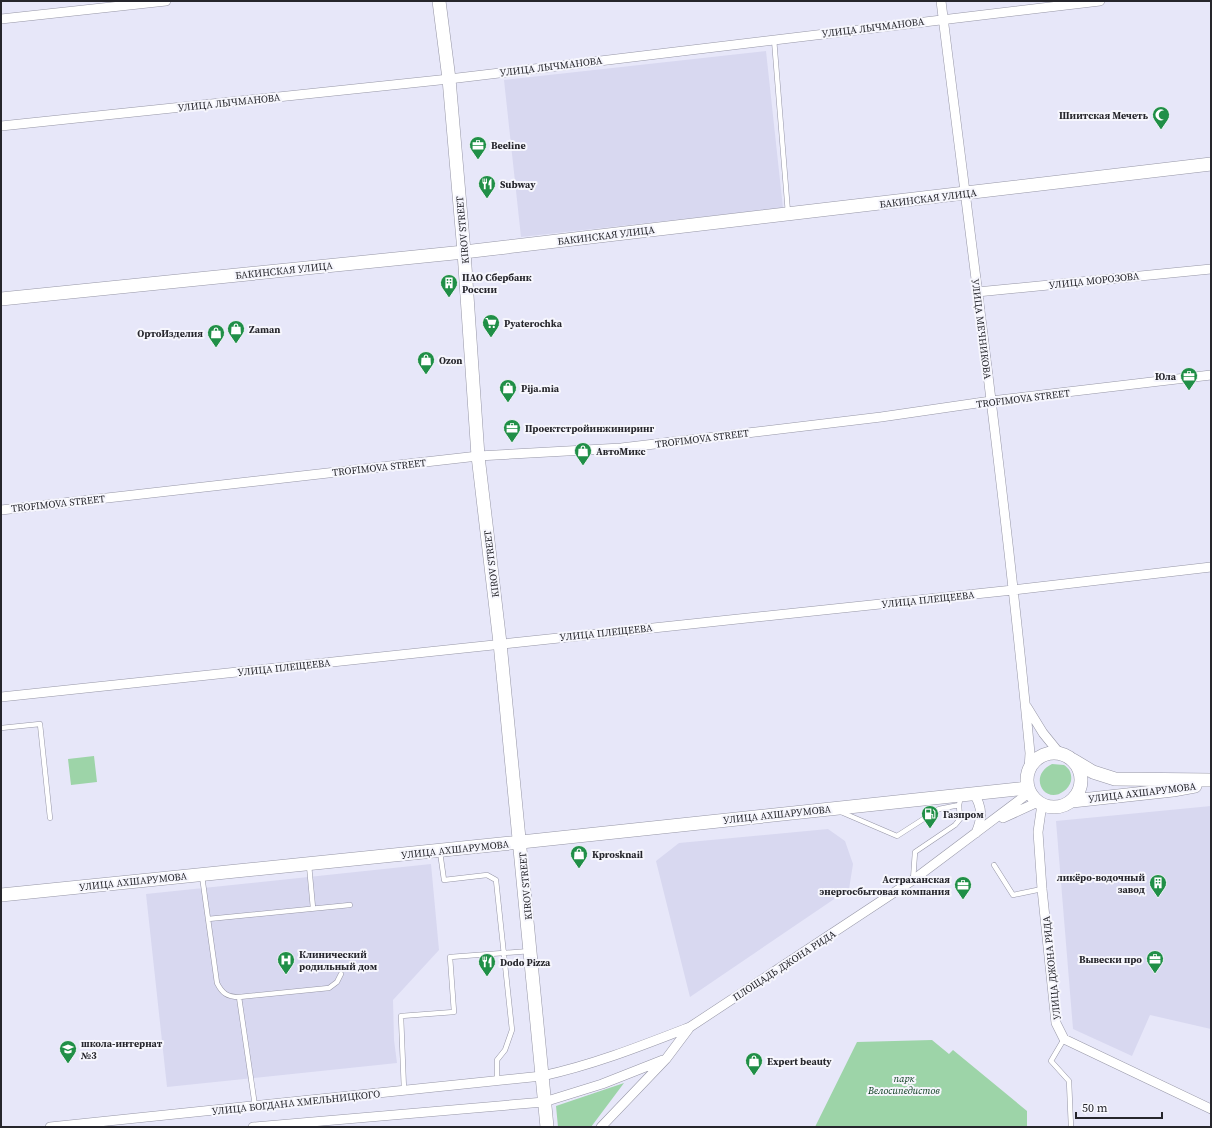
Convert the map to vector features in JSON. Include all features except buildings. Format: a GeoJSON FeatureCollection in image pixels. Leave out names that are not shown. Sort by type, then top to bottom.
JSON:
{"type":"FeatureCollection","features":[{"type":"Feature","properties":{"kind":"main road","name":"KIROV STREET"},"geometry":{"type":"LineString","coordinates":[[440,1],[449,79],[464,252],[478,456],[521,842],[547,1127]]}},
{"type":"Feature","properties":{"kind":"main road","name":"БАКИНСКАЯ УЛИЦА"},"geometry":{"type":"LineString","coordinates":[[1,299],[464,252],[1211,164]]}},
{"type":"Feature","properties":{"kind":"main road"},"geometry":{"type":"LineString","coordinates":[[1051,753],[1067,756],[1072,760],[1078,767],[1081,776],[1081,785],[1078,794],[1072,801],[1065,805],[1049,807],[1035,796],[1027,779],[1030,770],[1034,762],[1042,756],[1051,753]]}},
{"type":"Feature","properties":{"kind":"main road","name":"УЛИЦА АХШАРУМОВА"},"geometry":{"type":"LineString","coordinates":[[1072,760],[1093,772],[1115,779],[1211,781]]}},
{"type":"Feature","properties":{"kind":"main road","name":"УЛИЦА АХШАРУМОВА"},"geometry":{"type":"LineString","coordinates":[[1072,801],[1173,790],[1211,781]]}},
{"type":"Feature","properties":{"kind":"main road","name":"УЛИЦА АХШАРУМОВА"},"geometry":{"type":"LineString","coordinates":[[1,895],[521,842],[832,808],[960,800],[974,794],[1035,796]]}},
{"type":"Feature","properties":{"kind":"street"},"geometry":{"type":"LineString","coordinates":[[1,19],[166,1]]}},
{"type":"Feature","properties":{"kind":"street","name":"УЛИЦА МЕЧНИКОВА"},"geometry":{"type":"LineString","coordinates":[[941,1],[1013,590],[1030,753],[1030,770]]}},
{"type":"Feature","properties":{"kind":"street","name":"УЛИЦА ЛЫЧМАНОВА"},"geometry":{"type":"LineString","coordinates":[[1,126],[449,79],[1100,1]]}},
{"type":"Feature","properties":{"kind":"street","name":"УЛИЦА МОРОЗОВА"},"geometry":{"type":"LineString","coordinates":[[977,292],[1211,268]]}},
{"type":"Feature","properties":{"kind":"street","name":"TROFIMOVA STREET"},"geometry":{"type":"LineString","coordinates":[[1,510],[478,456],[621,448],[881,417],[991,401],[1211,375]]}},
{"type":"Feature","properties":{"kind":"street","name":"УЛИЦА ПЛЕЩЕЕВА"},"geometry":{"type":"LineString","coordinates":[[1,697],[500,643],[1013,590],[1211,567]]}},
{"type":"Feature","properties":{"kind":"street","name":"УЛИЦА МЕЧНИКОВА"},"geometry":{"type":"LineString","coordinates":[[1025,704],[1043,732],[1060,754]]}},
{"type":"Feature","properties":{"kind":"street"},"geometry":{"type":"LineString","coordinates":[[974,794],[978,800],[981,812],[981,819],[976,833]]}},
{"type":"Feature","properties":{"kind":"street","name":"ПЛОЩАДЬ ДЖОНА РИДА"},"geometry":{"type":"LineString","coordinates":[[601,1127],[666,1059],[690,1027],[913,880],[976,833],[1035,796]]}},
{"type":"Feature","properties":{"kind":"street","name":"УЛИЦА ДЖОНА РИДА"},"geometry":{"type":"LineString","coordinates":[[1035,796],[1042,889],[1056,1024],[1064,1039]]}},
{"type":"Feature","properties":{"kind":"street","name":"УЛИЦА БОГДАНА ХМЕЛЬНИЦКОГО"},"geometry":{"type":"LineString","coordinates":[[50,1127],[542,1076],[595,1062],[638,1048],[690,1027]]}},
{"type":"Feature","properties":{"kind":"street"},"geometry":{"type":"LineString","coordinates":[[1064,1039],[1211,1109]]}},
{"type":"Feature","properties":{"kind":"street","name":"УЛИЦА БОГДАНА ХМЕЛЬНИЦКОГО"},"geometry":{"type":"LineString","coordinates":[[253,1127],[544,1102],[602,1084],[666,1059]]}},
{"type":"Feature","properties":{"kind":"lane"},"geometry":{"type":"LineString","coordinates":[[774,39],[788,214]]}},
{"type":"Feature","properties":{"kind":"lane"},"geometry":{"type":"LineString","coordinates":[[1,728],[40,724],[50,818]]}},
{"type":"Feature","properties":{"kind":"lane"},"geometry":{"type":"LineString","coordinates":[[832,808],[897,836],[939,809],[960,800],[960,819],[955,825],[915,852],[913,880]]}},
{"type":"Feature","properties":{"kind":"lane"},"geometry":{"type":"LineString","coordinates":[[440,850],[444,880],[487,875],[496,880],[512,1030],[505,1050],[497,1060],[497,1081]]}},
{"type":"Feature","properties":{"kind":"lane"},"geometry":{"type":"LineString","coordinates":[[308,864],[313,908]]}},
{"type":"Feature","properties":{"kind":"lane"},"geometry":{"type":"LineString","coordinates":[[994,865],[1013,895],[1042,889]]}},
{"type":"Feature","properties":{"kind":"lane"},"geometry":{"type":"LineString","coordinates":[[202,874],[217,983],[221,991],[232,997],[239,997],[329,988],[337,982],[341,974]]}},
{"type":"Feature","properties":{"kind":"lane"},"geometry":{"type":"LineString","coordinates":[[208,919],[350,905]]}},
{"type":"Feature","properties":{"kind":"lane"},"geometry":{"type":"LineString","coordinates":[[404,1090],[401,1016],[454,1012],[450,957],[530,951]]}},
{"type":"Feature","properties":{"kind":"lane"},"geometry":{"type":"LineString","coordinates":[[239,997],[255,1106]]}},
{"type":"Feature","properties":{"kind":"lane"},"geometry":{"type":"LineString","coordinates":[[1064,1039],[1051,1061],[1069,1081],[1072,1127]]}},
{"type":"Feature","properties":{"kind":"shaded area"},"geometry":{"type":"Polygon","coordinates":[[[766,51],[783,208],[521,237],[504,80],[766,51]]]}},
{"type":"Feature","properties":{"kind":"shaded area"},"geometry":{"type":"Polygon","coordinates":[[[1211,806],[1211,1029],[1150,1015],[1132,1056],[1073,1029],[1056,821],[1211,806]]]}},
{"type":"Feature","properties":{"kind":"shaded area"},"geometry":{"type":"Polygon","coordinates":[[[828,829],[845,841],[853,864],[849,889],[690,997],[656,861],[679,843],[828,829]]]}},
{"type":"Feature","properties":{"kind":"shaded area","name":"Клинический родильный дом"},"geometry":{"type":"Polygon","coordinates":[[[431,864],[439,950],[393,1000],[394,1040],[397,1063],[167,1087],[146,894],[431,864]]]}},
{"type":"Feature","properties":{"kind":"green space"},"geometry":{"type":"Polygon","coordinates":[[[94,756],[97,782],[71,785],[68,759],[94,756]]]}},
{"type":"Feature","properties":{"kind":"green space"},"geometry":{"type":"Polygon","coordinates":[[[1052,764],[1064,765],[1068,768],[1071,776],[1071,781],[1068,787],[1057,795],[1051,795],[1045,792],[1040,782],[1041,775],[1045,769],[1052,764]]]}},
{"type":"Feature","properties":{"kind":"green space","name":"парк Велосипедистов"},"geometry":{"type":"Polygon","coordinates":[[[932,1040],[949,1054],[953,1050],[1027,1111],[1027,1127],[815,1127],[857,1042],[932,1040]]]}},
{"type":"Feature","properties":{"kind":"green space"},"geometry":{"type":"Polygon","coordinates":[[[624,1083],[591,1127],[558,1127],[556,1106],[624,1083]]]}},
{"type":"Feature","properties":{"kind":"place","name":"Шиитская Мечеть"},"geometry":{"type":"Point","coordinates":[1161,130]}},
{"type":"Feature","properties":{"kind":"place","name":"Beeline"},"geometry":{"type":"Point","coordinates":[478,160]}},
{"type":"Feature","properties":{"kind":"place","name":"Subway"},"geometry":{"type":"Point","coordinates":[487,199]}},
{"type":"Feature","properties":{"kind":"place","name":"ПАО Сбербанк России"},"geometry":{"type":"Point","coordinates":[449,298]}},
{"type":"Feature","properties":{"kind":"place","name":"Pyaterochka"},"geometry":{"type":"Point","coordinates":[491,338]}},
{"type":"Feature","properties":{"kind":"place","name":"Zaman"},"geometry":{"type":"Point","coordinates":[236,344]}},
{"type":"Feature","properties":{"kind":"place","name":"ОртоИзделия"},"geometry":{"type":"Point","coordinates":[216,348]}},
{"type":"Feature","properties":{"kind":"place","name":"Ozon"},"geometry":{"type":"Point","coordinates":[426,375]}},
{"type":"Feature","properties":{"kind":"place","name":"Юла"},"geometry":{"type":"Point","coordinates":[1189,391]}},
{"type":"Feature","properties":{"kind":"place","name":"Pija.mia"},"geometry":{"type":"Point","coordinates":[508,403]}},
{"type":"Feature","properties":{"kind":"place","name":"Проектстройинжиниринг"},"geometry":{"type":"Point","coordinates":[512,443]}},
{"type":"Feature","properties":{"kind":"place","name":"АвтоМикс"},"geometry":{"type":"Point","coordinates":[583,466]}},
{"type":"Feature","properties":{"kind":"place","name":"Газпром"},"geometry":{"type":"Point","coordinates":[930,829]}},
{"type":"Feature","properties":{"kind":"place","name":"Kprosknail"},"geometry":{"type":"Point","coordinates":[579,869]}},
{"type":"Feature","properties":{"kind":"place","name":"ликёро-водочный завод"},"geometry":{"type":"Point","coordinates":[1158,898]}},
{"type":"Feature","properties":{"kind":"place","name":"Астраханская энергосбытовая компания"},"geometry":{"type":"Point","coordinates":[963,900]}},
{"type":"Feature","properties":{"kind":"place","name":"Вывески про"},"geometry":{"type":"Point","coordinates":[1155,974]}},
{"type":"Feature","properties":{"kind":"place","name":"Клинический родильный дом"},"geometry":{"type":"Point","coordinates":[286,975]}},
{"type":"Feature","properties":{"kind":"place","name":"Dodo Pizza"},"geometry":{"type":"Point","coordinates":[487,977]}},
{"type":"Feature","properties":{"kind":"place","name":"школа-интернат №3"},"geometry":{"type":"Point","coordinates":[68,1064]}},
{"type":"Feature","properties":{"kind":"place","name":"Expert beauty"},"geometry":{"type":"Point","coordinates":[754,1076]}}]}
